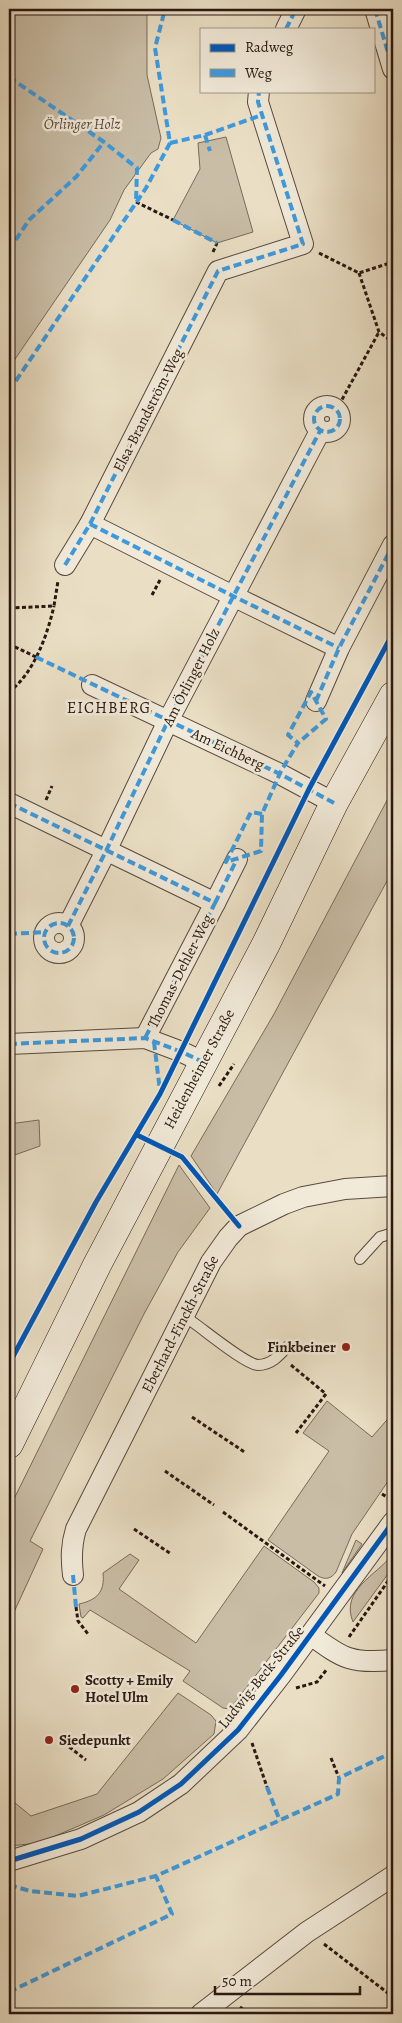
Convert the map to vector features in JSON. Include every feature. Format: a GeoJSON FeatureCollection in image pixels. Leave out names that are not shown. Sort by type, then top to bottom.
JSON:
{"type":"FeatureCollection","features":[{"type":"Feature","properties":{"kind":"main road","name":"Heidenheimer Straße"},"geometry":{"type":"LineString","coordinates":[[9,1444],[101,1257],[266,944],[334,803],[393,696]]}},
{"type":"Feature","properties":{"kind":"street"},"geometry":{"type":"LineString","coordinates":[[286,28],[296,9]]}},
{"type":"Feature","properties":{"kind":"street"},"geometry":{"type":"LineString","coordinates":[[374,9],[393,68]]}},
{"type":"Feature","properties":{"kind":"street","name":"Elsa-Brandström-Weg"},"geometry":{"type":"LineString","coordinates":[[90,524],[218,270],[304,244],[258,102],[259,92]]}},
{"type":"Feature","properties":{"kind":"street","name":"Am Örlinger Holz"},"geometry":{"type":"LineString","coordinates":[[68,926],[168,720],[320,430],[330,432],[338,428],[340,415],[333,408]]}},
{"type":"Feature","properties":{"kind":"street"},"geometry":{"type":"LineString","coordinates":[[65,565],[90,524],[339,648]]}},
{"type":"Feature","properties":{"kind":"street"},"geometry":{"type":"LineString","coordinates":[[316,701],[339,648],[393,545]]}},
{"type":"Feature","properties":{"kind":"street","name":"Am Eichberg"},"geometry":{"type":"LineString","coordinates":[[92,685],[280,774],[334,803]]}},
{"type":"Feature","properties":{"kind":"street","name":"Thomas-Dehler-Weg"},"geometry":{"type":"LineString","coordinates":[[9,802],[215,904]]}},
{"type":"Feature","properties":{"kind":"street","name":"Thomas-Dehler-Weg"},"geometry":{"type":"LineString","coordinates":[[145,1038],[237,859]]}},
{"type":"Feature","properties":{"kind":"street","name":"Thomas-Dehler-Weg"},"geometry":{"type":"LineString","coordinates":[[9,1044],[145,1038],[203,1062]]}},
{"type":"Feature","properties":{"kind":"street","name":"Eberhard-Finckh-Straße"},"geometry":{"type":"LineString","coordinates":[[74,1574],[71,1555],[76,1529],[184,1316],[220,1248],[228,1238],[244,1223],[303,1197],[345,1189],[393,1185],[393,1195]]}},
{"type":"Feature","properties":{"kind":"street","name":"Ludwig-Beck-Straße"},"geometry":{"type":"LineString","coordinates":[[9,1861],[82,1839],[140,1812],[181,1784],[238,1730],[391,1531]]}},
{"type":"Feature","properties":{"kind":"street"},"geometry":{"type":"LineString","coordinates":[[311,1635],[345,1658],[364,1661],[393,1660]]}},
{"type":"Feature","properties":{"kind":"street"},"geometry":{"type":"LineString","coordinates":[[201,2014],[307,1932],[393,1876]]}},
{"type":"Feature","properties":{"kind":"lane"},"geometry":{"type":"LineString","coordinates":[[360,1259],[380,1237],[393,1233]]}},
{"type":"Feature","properties":{"kind":"lane"},"geometry":{"type":"LineString","coordinates":[[184,1316],[199,1325],[239,1357],[258,1365],[276,1360],[287,1348]]}},
{"type":"Feature","properties":{"kind":"path"},"geometry":{"type":"LineString","coordinates":[[136,202],[173,220]]}},
{"type":"Feature","properties":{"kind":"path"},"geometry":{"type":"LineString","coordinates":[[325,256],[359,273],[393,262]]}},
{"type":"Feature","properties":{"kind":"path"},"geometry":{"type":"LineString","coordinates":[[359,273],[379,332],[393,342]]}},
{"type":"Feature","properties":{"kind":"path"},"geometry":{"type":"LineString","coordinates":[[333,408],[339,405],[379,332]]}},
{"type":"Feature","properties":{"kind":"path"},"geometry":{"type":"LineString","coordinates":[[9,692],[25,675],[36,657],[54,606],[58,578],[65,565]]}},
{"type":"Feature","properties":{"kind":"path"},"geometry":{"type":"LineString","coordinates":[[9,608],[54,606]]}},
{"type":"Feature","properties":{"kind":"path"},"geometry":{"type":"LineString","coordinates":[[9,644],[36,657]]}},
{"type":"Feature","properties":{"kind":"path"},"geometry":{"type":"LineString","coordinates":[[291,1366],[326,1394],[296,1433]]}},
{"type":"Feature","properties":{"kind":"path"},"geometry":{"type":"LineString","coordinates":[[192,1417],[246,1453]]}},
{"type":"Feature","properties":{"kind":"path"},"geometry":{"type":"LineString","coordinates":[[165,1471],[214,1505]]}},
{"type":"Feature","properties":{"kind":"path"},"geometry":{"type":"LineString","coordinates":[[382,1494],[390,1499]]}},
{"type":"Feature","properties":{"kind":"path"},"geometry":{"type":"LineString","coordinates":[[223,1512],[340,1596]]}},
{"type":"Feature","properties":{"kind":"path"},"geometry":{"type":"LineString","coordinates":[[134,1528],[171,1554]]}},
{"type":"Feature","properties":{"kind":"path"},"geometry":{"type":"LineString","coordinates":[[365,1615],[393,1574]]}},
{"type":"Feature","properties":{"kind":"path"},"geometry":{"type":"LineString","coordinates":[[76,1607],[78,1621],[88,1634]]}},
{"type":"Feature","properties":{"kind":"path"},"geometry":{"type":"LineString","coordinates":[[389,1730],[393,1738]]}},
{"type":"Feature","properties":{"kind":"path"},"geometry":{"type":"LineString","coordinates":[[59,1739],[86,1760]]}},
{"type":"Feature","properties":{"kind":"path"},"geometry":{"type":"LineString","coordinates":[[252,1743],[268,1787]]}},
{"type":"Feature","properties":{"kind":"path"},"geometry":{"type":"LineString","coordinates":[[331,1758],[340,1778]]}},
{"type":"Feature","properties":{"kind":"path"},"geometry":{"type":"LineString","coordinates":[[307,1932],[393,1997]]}},
{"type":"Feature","properties":{"kind":"green space","name":"Örlinger Holz"},"geometry":{"type":"Polygon","coordinates":[[[9,9],[147,9],[147,75],[161,138],[158,149],[151,153],[124,190],[110,220],[9,368],[9,9]]]}},
{"type":"Feature","properties":{"kind":"green space"},"geometry":{"type":"Polygon","coordinates":[[[226,137],[253,232],[217,243],[173,220],[200,169],[198,143],[226,137]]]}},
{"type":"Feature","properties":{"kind":"green space"},"geometry":{"type":"Polygon","coordinates":[[[393,789],[393,870],[217,1194],[191,1156],[274,1014],[393,789]]]}},
{"type":"Feature","properties":{"kind":"green space"},"geometry":{"type":"Polygon","coordinates":[[[39,1120],[40,1146],[9,1157],[9,1124],[39,1120]]]}},
{"type":"Feature","properties":{"kind":"green space"},"geometry":{"type":"Polygon","coordinates":[[[179,1165],[210,1208],[178,1252],[144,1314],[30,1541],[43,1549],[9,1623],[9,1509],[179,1165]]]}},
{"type":"Feature","properties":{"kind":"green space"},"geometry":{"type":"Polygon","coordinates":[[[327,1401],[372,1437],[393,1413],[393,1474],[352,1534],[336,1572],[330,1577],[323,1578],[268,1540],[329,1451],[303,1433],[327,1401]]]}},
{"type":"Feature","properties":{"kind":"green space"},"geometry":{"type":"Polygon","coordinates":[[[356,1540],[362,1544],[342,1573],[356,1540]]]}},
{"type":"Feature","properties":{"kind":"green space"},"geometry":{"type":"Polygon","coordinates":[[[264,1546],[314,1582],[319,1588],[319,1593],[230,1709],[223,1708],[183,1681],[190,1671],[90,1610],[83,1618],[81,1617],[79,1604],[91,1600],[98,1594],[103,1585],[103,1573],[130,1554],[139,1560],[119,1589],[196,1643],[264,1546]]]}},
{"type":"Feature","properties":{"kind":"green space"},"geometry":{"type":"Polygon","coordinates":[[[393,1554],[393,1567],[353,1622],[350,1611],[351,1601],[355,1592],[393,1554]]]}},
{"type":"Feature","properties":{"kind":"green space"},"geometry":{"type":"Polygon","coordinates":[[[178,1693],[211,1715],[216,1721],[214,1734],[163,1779],[104,1815],[39,1843],[9,1846],[9,1798],[31,1816],[97,1794],[178,1693]]]}},
{"type":"Feature","properties":{"kind":"marked path"},"geometry":{"type":"LineString","coordinates":[[9,391],[146,188],[170,143],[155,48],[165,9]]}},
{"type":"Feature","properties":{"kind":"marked path"},"geometry":{"type":"LineString","coordinates":[[286,28],[296,9]]}},
{"type":"Feature","properties":{"kind":"marked path"},"geometry":{"type":"LineString","coordinates":[[375,9],[393,69]]}},
{"type":"Feature","properties":{"kind":"marked path"},"geometry":{"type":"LineString","coordinates":[[9,77],[104,142],[137,168],[136,202]]}},
{"type":"Feature","properties":{"kind":"marked path"},"geometry":{"type":"LineString","coordinates":[[65,565],[90,524],[218,271],[303,244],[258,102],[259,92]]}},
{"type":"Feature","properties":{"kind":"marked path"},"geometry":{"type":"LineString","coordinates":[[205,135],[262,115]]}},
{"type":"Feature","properties":{"kind":"marked path"},"geometry":{"type":"LineString","coordinates":[[170,143],[205,135],[210,151]]}},
{"type":"Feature","properties":{"kind":"marked path"},"geometry":{"type":"LineString","coordinates":[[9,250],[29,220],[76,177],[104,142]]}},
{"type":"Feature","properties":{"kind":"marked path"},"geometry":{"type":"LineString","coordinates":[[173,220],[217,243]]}},
{"type":"Feature","properties":{"kind":"marked path"},"geometry":{"type":"LineString","coordinates":[[327,406],[336,410],[340,419],[336,428],[327,432],[318,428],[314,419],[318,410],[327,406]]}},
{"type":"Feature","properties":{"kind":"marked path"},"geometry":{"type":"LineString","coordinates":[[68,926],[168,721],[320,431]]}},
{"type":"Feature","properties":{"kind":"marked path"},"geometry":{"type":"LineString","coordinates":[[90,524],[339,648]]}},
{"type":"Feature","properties":{"kind":"marked path"},"geometry":{"type":"LineString","coordinates":[[316,701],[339,648],[393,545]]}},
{"type":"Feature","properties":{"kind":"marked path"},"geometry":{"type":"LineString","coordinates":[[36,657],[280,774],[334,803]]}},
{"type":"Feature","properties":{"kind":"marked path"},"geometry":{"type":"LineString","coordinates":[[262,814],[251,812],[226,862],[261,851],[262,814],[281,771],[298,743],[288,735],[311,692],[326,719],[298,743]]}},
{"type":"Feature","properties":{"kind":"marked path"},"geometry":{"type":"LineString","coordinates":[[9,803],[215,903],[145,1038]]}},
{"type":"Feature","properties":{"kind":"marked path"},"geometry":{"type":"LineString","coordinates":[[215,903],[237,859]]}},
{"type":"Feature","properties":{"kind":"marked path"},"geometry":{"type":"LineString","coordinates":[[59,923],[70,927],[74,938],[70,949],[59,953],[48,949],[44,938],[48,927],[59,923]]}},
{"type":"Feature","properties":{"kind":"marked path"},"geometry":{"type":"LineString","coordinates":[[9,934],[45,932]]}},
{"type":"Feature","properties":{"kind":"marked path"},"geometry":{"type":"LineString","coordinates":[[9,1044],[145,1038],[203,1062]]}},
{"type":"Feature","properties":{"kind":"marked path"},"geometry":{"type":"LineString","coordinates":[[154,1042],[160,1091]]}},
{"type":"Feature","properties":{"kind":"marked path"},"geometry":{"type":"LineString","coordinates":[[73,1575],[76,1607]]}},
{"type":"Feature","properties":{"kind":"marked path"},"geometry":{"type":"LineString","coordinates":[[9,1885],[30,1891],[78,1896],[156,1876],[338,1794],[339,1778],[393,1752]]}},
{"type":"Feature","properties":{"kind":"marked path"},"geometry":{"type":"LineString","coordinates":[[267,1787],[280,1821]]}},
{"type":"Feature","properties":{"kind":"marked path"},"geometry":{"type":"LineString","coordinates":[[9,1992],[172,1914],[156,1876]]}},
{"type":"Feature","properties":{"kind":"cycle path"},"geometry":{"type":"LineString","coordinates":[[9,1364],[96,1202],[160,1094],[309,789],[393,633]]}},
{"type":"Feature","properties":{"kind":"cycle path"},"geometry":{"type":"LineString","coordinates":[[137,1135],[182,1157],[239,1226]]}},
{"type":"Feature","properties":{"kind":"cycle path"},"geometry":{"type":"LineString","coordinates":[[9,1861],[81,1839],[139,1812],[181,1784],[238,1730],[281,1675],[393,1522]]}},
{"type":"Feature","properties":{"kind":"place","name":"Finkbeiner"},"geometry":{"type":"Point","coordinates":[346,1347]}},
{"type":"Feature","properties":{"kind":"place","name":"Scotty + Emily Hotel Ulm"},"geometry":{"type":"Point","coordinates":[75,1689]}},
{"type":"Feature","properties":{"kind":"place","name":"Siedepunkt"},"geometry":{"type":"Point","coordinates":[49,1740]}},
{"type":"Feature","properties":{"kind":"district","name":"EICHBERG"},"geometry":{"type":"Point","coordinates":[109,708]}}]}
